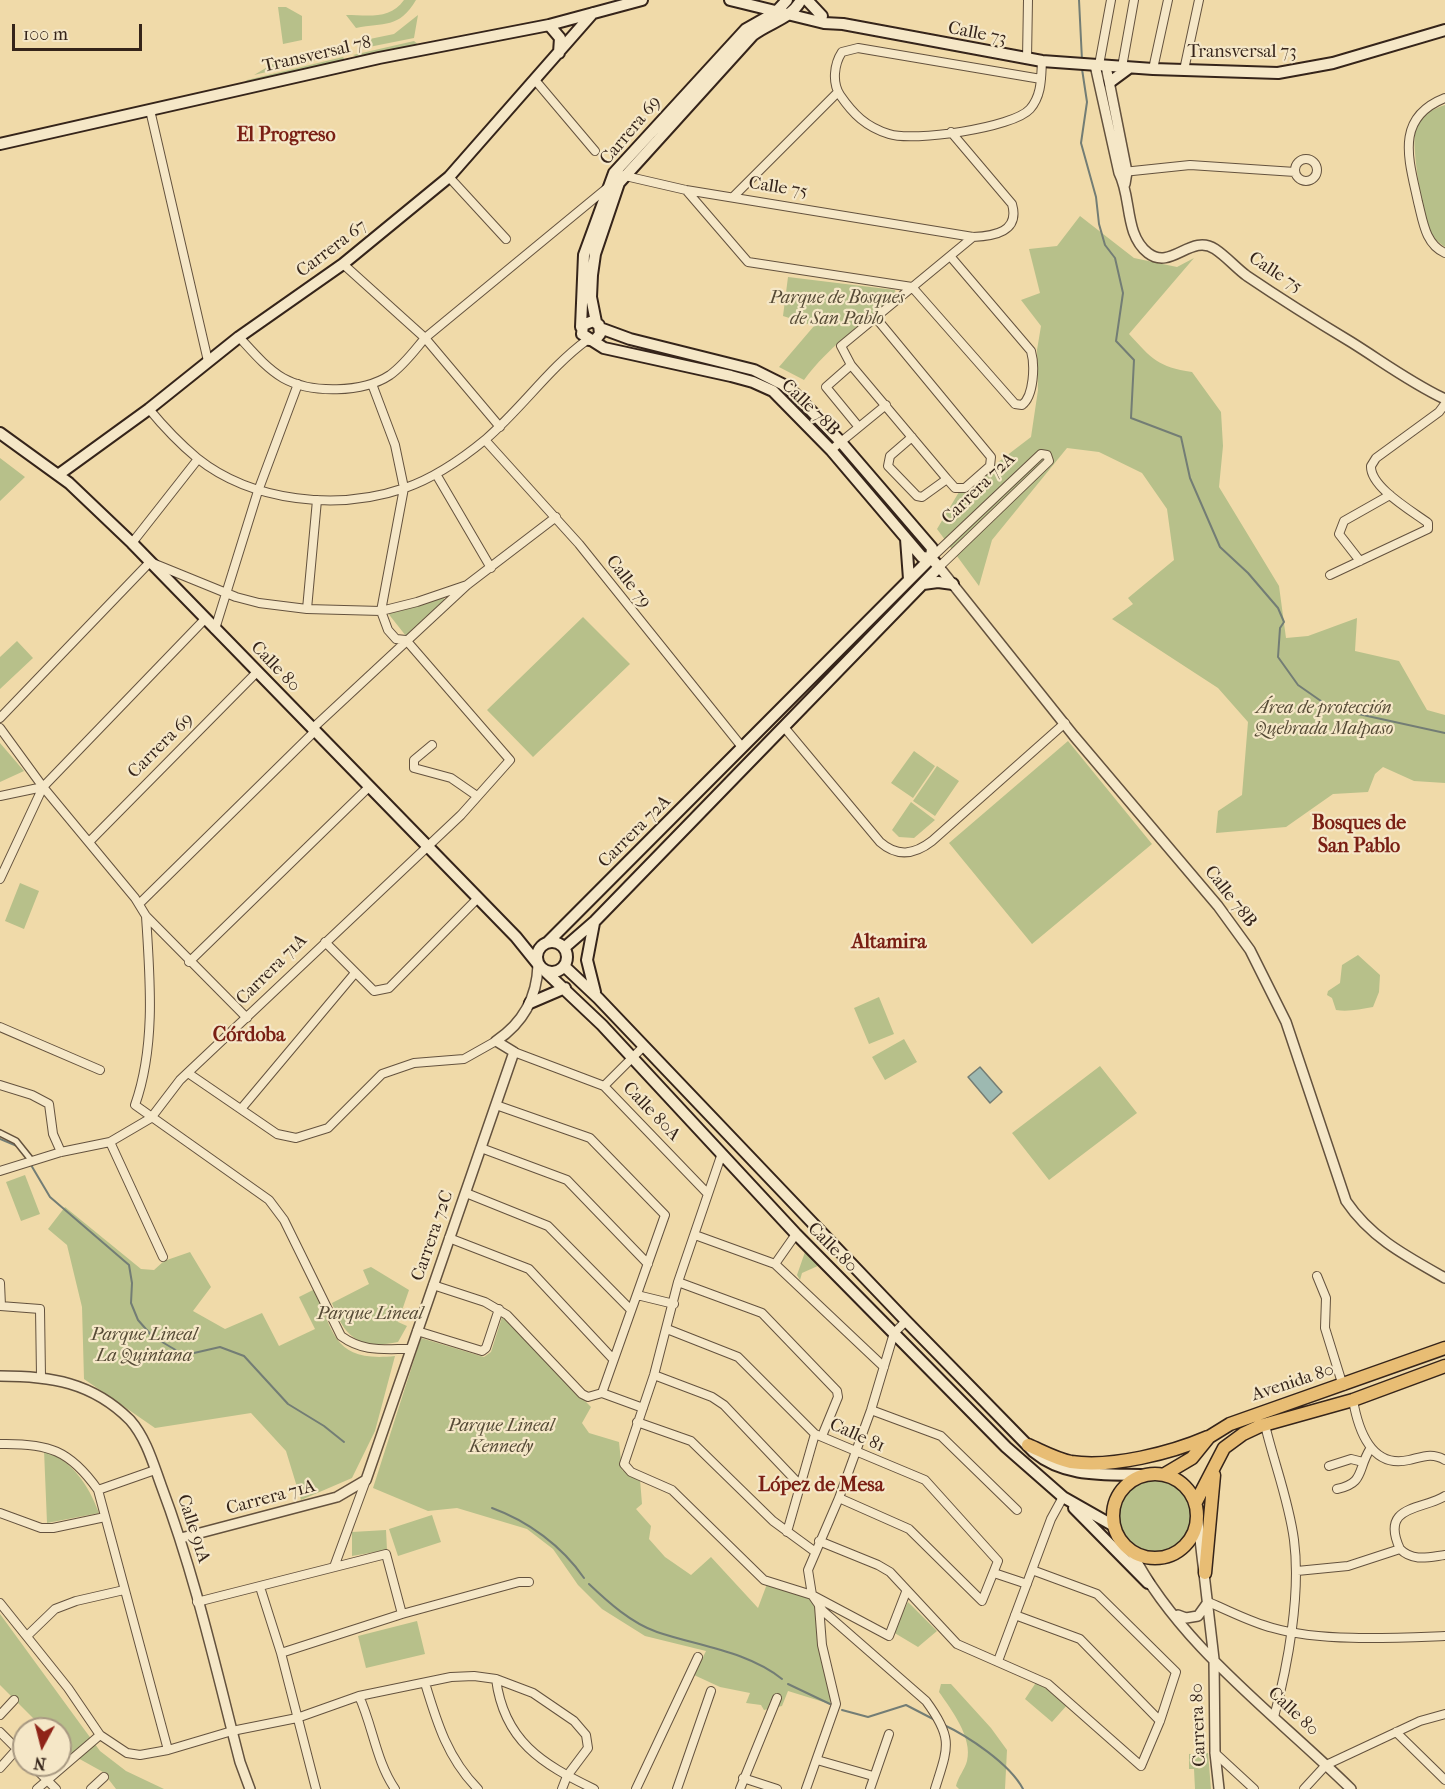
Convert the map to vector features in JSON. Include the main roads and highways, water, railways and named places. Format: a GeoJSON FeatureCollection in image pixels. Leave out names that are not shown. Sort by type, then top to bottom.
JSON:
{"type":"FeatureCollection","features":[{"type":"Feature","properties":{"kind":"main road","name":"Transversal 78"},"geometry":{"type":"LineString","coordinates":[[0,144],[371,60],[549,25],[642,0]]}},
{"type":"Feature","properties":{"kind":"main road","name":"Calle 73"},"geometry":{"type":"LineString","coordinates":[[754,0],[789,7],[843,24]]}},
{"type":"Feature","properties":{"kind":"main road"},"geometry":{"type":"LineString","coordinates":[[807,0],[822,16]]}},
{"type":"Feature","properties":{"kind":"main road","name":"Calle 73"},"geometry":{"type":"LineString","coordinates":[[734,1],[789,7],[843,24],[1027,59],[1097,65]]}},
{"type":"Feature","properties":{"kind":"main road"},"geometry":{"type":"LineString","coordinates":[[734,1],[748,14],[746,29]]}},
{"type":"Feature","properties":{"kind":"main road","name":"Carrera 69"},"geometry":{"type":"LineString","coordinates":[[585,335],[584,255],[608,188],[746,29],[789,7]]}},
{"type":"Feature","properties":{"kind":"main road","name":"Carrera 69"},"geometry":{"type":"LineString","coordinates":[[598,325],[591,297],[595,254],[618,174],[753,35],[789,7]]}},
{"type":"Feature","properties":{"kind":"main road","name":"Carrera 67"},"geometry":{"type":"LineString","coordinates":[[58,475],[149,409],[239,337],[343,264],[449,177],[593,13]]}},
{"type":"Feature","properties":{"kind":"main road"},"geometry":{"type":"LineString","coordinates":[[549,25],[560,38],[559,52]]}},
{"type":"Feature","properties":{"kind":"main road","name":"Transversal 73"},"geometry":{"type":"LineString","coordinates":[[1097,65],[1184,70],[1297,71],[1333,63],[1445,30]]}},
{"type":"Feature","properties":{"kind":"main road"},"geometry":{"type":"LineString","coordinates":[[1110,82],[1122,70],[1136,68]]}},
{"type":"Feature","properties":{"kind":"main road"},"geometry":{"type":"LineString","coordinates":[[591,297],[604,321],[630,339]]}},
{"type":"Feature","properties":{"kind":"main road"},"geometry":{"type":"LineString","coordinates":[[588,321],[598,325],[597,338],[585,335],[588,321]]}},
{"type":"Feature","properties":{"kind":"main road","name":"Calle 78B"},"geometry":{"type":"LineString","coordinates":[[598,325],[630,339],[754,370],[768,376],[795,394],[840,441],[877,487],[932,548],[931,558]]}},
{"type":"Feature","properties":{"kind":"main road","name":"Calle 78B"},"geometry":{"type":"LineString","coordinates":[[585,335],[604,348],[753,382],[773,392],[787,403],[831,450],[922,557],[931,558],[939,567]]}},
{"type":"Feature","properties":{"kind":"main road","name":"Calle 80"},"geometry":{"type":"LineString","coordinates":[[0,433],[58,475],[132,543],[516,938],[542,968],[634,1058],[721,1156],[1006,1447],[1063,1497],[1114,1526]]}},
{"type":"Feature","properties":{"kind":"main road"},"geometry":{"type":"LineString","coordinates":[[852,477],[861,476],[877,487]]}},
{"type":"Feature","properties":{"kind":"main road"},"geometry":{"type":"LineString","coordinates":[[906,539],[909,579]]}},
{"type":"Feature","properties":{"kind":"main road","name":"Carrera 72A"},"geometry":{"type":"LineString","coordinates":[[546,943],[931,558]]}},
{"type":"Feature","properties":{"kind":"main road","name":"Carrera 72A"},"geometry":{"type":"LineString","coordinates":[[564,948],[595,921],[939,567]]}},
{"type":"Feature","properties":{"kind":"main road"},"geometry":{"type":"LineString","coordinates":[[922,584],[938,582],[953,584]]}},
{"type":"Feature","properties":{"kind":"main road"},"geometry":{"type":"LineString","coordinates":[[697,793],[710,804]]}},
{"type":"Feature","properties":{"kind":"main road"},"geometry":{"type":"LineString","coordinates":[[595,921],[590,933],[587,960],[588,973],[598,998]]}},
{"type":"Feature","properties":{"kind":"main road"},"geometry":{"type":"LineString","coordinates":[[516,938],[557,943],[564,948],[567,957],[564,966],[556,972],[542,968],[538,950],[546,943]]}},
{"type":"Feature","properties":{"kind":"main road","name":"Calle 80"},"geometry":{"type":"LineString","coordinates":[[564,966],[598,998],[906,1321],[1043,1459],[1064,1469],[1087,1473],[1144,1475]]}},
{"type":"Feature","properties":{"kind":"main road"},"geometry":{"type":"LineString","coordinates":[[530,1003],[565,988]]}},
{"type":"Feature","properties":{"kind":"main road","name":"Avenida 80"},"geometry":{"type":"LineString","coordinates":[[1165,1474],[1192,1458],[1209,1437],[1241,1419],[1343,1386],[1445,1348]]}},
{"type":"Feature","properties":{"kind":"main road","name":"Avenida 80"},"geometry":{"type":"LineString","coordinates":[[1196,1502],[1224,1448],[1230,1443],[1265,1425],[1353,1400],[1445,1366]]}},
{"type":"Feature","properties":{"kind":"main road"},"geometry":{"type":"LineString","coordinates":[[1028,1445],[1066,1460],[1093,1462],[1171,1453],[1209,1437]]}},
{"type":"Feature","properties":{"kind":"main road"},"geometry":{"type":"LineString","coordinates":[[1205,1573],[1215,1465]]}},
{"type":"Feature","properties":{"kind":"main road"},"geometry":{"type":"LineString","coordinates":[[1165,1474],[1184,1484],[1196,1502],[1198,1522],[1192,1538],[1172,1555],[1155,1558],[1131,1551],[1117,1535],[1113,1509],[1118,1494],[1129,1482],[1144,1475],[1165,1474]]}},
{"type":"Feature","properties":{"kind":"main road"},"geometry":{"type":"LineString","coordinates":[[1063,1497],[1148,1583]]}},
{"type":"Feature","properties":{"kind":"water"},"geometry":{"type":"Polygon","coordinates":[[[980,1067],[1002,1092],[990,1103],[968,1077],[980,1067]]]}},
{"type":"Feature","properties":{"kind":"waterway"},"geometry":{"type":"LineString","coordinates":[[1079,0],[1082,60]]}},
{"type":"Feature","properties":{"kind":"waterway"},"geometry":{"type":"LineString","coordinates":[[1082,69],[1087,102],[1081,143],[1096,197],[1099,224],[1105,245],[1115,258],[1123,293],[1116,341],[1134,360],[1131,418],[1181,437],[1190,478],[1220,547],[1248,573],[1278,608],[1284,622],[1280,628],[1278,657],[1298,685],[1331,708],[1445,733]]}},
{"type":"Feature","properties":{"kind":"waterway"},"geometry":{"type":"LineString","coordinates":[[0,1139],[17,1146]]}},
{"type":"Feature","properties":{"kind":"waterway"},"geometry":{"type":"LineString","coordinates":[[31,1165],[50,1197],[129,1265],[132,1283],[131,1303],[138,1320],[152,1336],[179,1352],[194,1353],[220,1347],[244,1356],[288,1404],[324,1426],[344,1442]]}},
{"type":"Feature","properties":{"kind":"waterway"},"geometry":{"type":"LineString","coordinates":[[492,1508],[531,1527],[555,1545],[584,1578]]}},
{"type":"Feature","properties":{"kind":"waterway"},"geometry":{"type":"LineString","coordinates":[[589,1584],[620,1611],[647,1628],[738,1656],[782,1679]]}},
{"type":"Feature","properties":{"kind":"waterway"},"geometry":{"type":"LineString","coordinates":[[788,1684],[830,1704]]}},
{"type":"Feature","properties":{"kind":"waterway"},"geometry":{"type":"LineString","coordinates":[[842,1710],[868,1717],[906,1705],[935,1720]]}},
{"type":"Feature","properties":{"kind":"waterway"},"geometry":{"type":"LineString","coordinates":[[942,1724],[964,1736],[999,1761],[1023,1789]]}},
{"type":"Feature","properties":{"kind":"district","name":"El Progreso"},"geometry":{"type":"Point","coordinates":[286,136]}},
{"type":"Feature","properties":{"kind":"district","name":"Bosques de San Pablo"},"geometry":{"type":"Point","coordinates":[1359,836]}},
{"type":"Feature","properties":{"kind":"district","name":"Altamira"},"geometry":{"type":"Point","coordinates":[889,943]}},
{"type":"Feature","properties":{"kind":"district","name":"Córdoba"},"geometry":{"type":"Point","coordinates":[249,1036]}},
{"type":"Feature","properties":{"kind":"district","name":"López de Mesa"},"geometry":{"type":"Point","coordinates":[821,1486]}},
{"type":"Feature","properties":{"kind":"park label","name":"Parque de Bosques de San Pablo"},"geometry":{"type":"Point","coordinates":[837,309]}},
{"type":"Feature","properties":{"kind":"park label","name":"Área de protección Quebrada Malpaso"},"geometry":{"type":"Point","coordinates":[1324,719]}},
{"type":"Feature","properties":{"kind":"park label","name":"Parque Lineal"},"geometry":{"type":"Point","coordinates":[370,1315]}},
{"type":"Feature","properties":{"kind":"park label","name":"Parque Lineal La Quintana"},"geometry":{"type":"Point","coordinates":[144,1346]}},
{"type":"Feature","properties":{"kind":"park label","name":"Parque Lineal Kennedy"},"geometry":{"type":"Point","coordinates":[501,1437]}}]}
